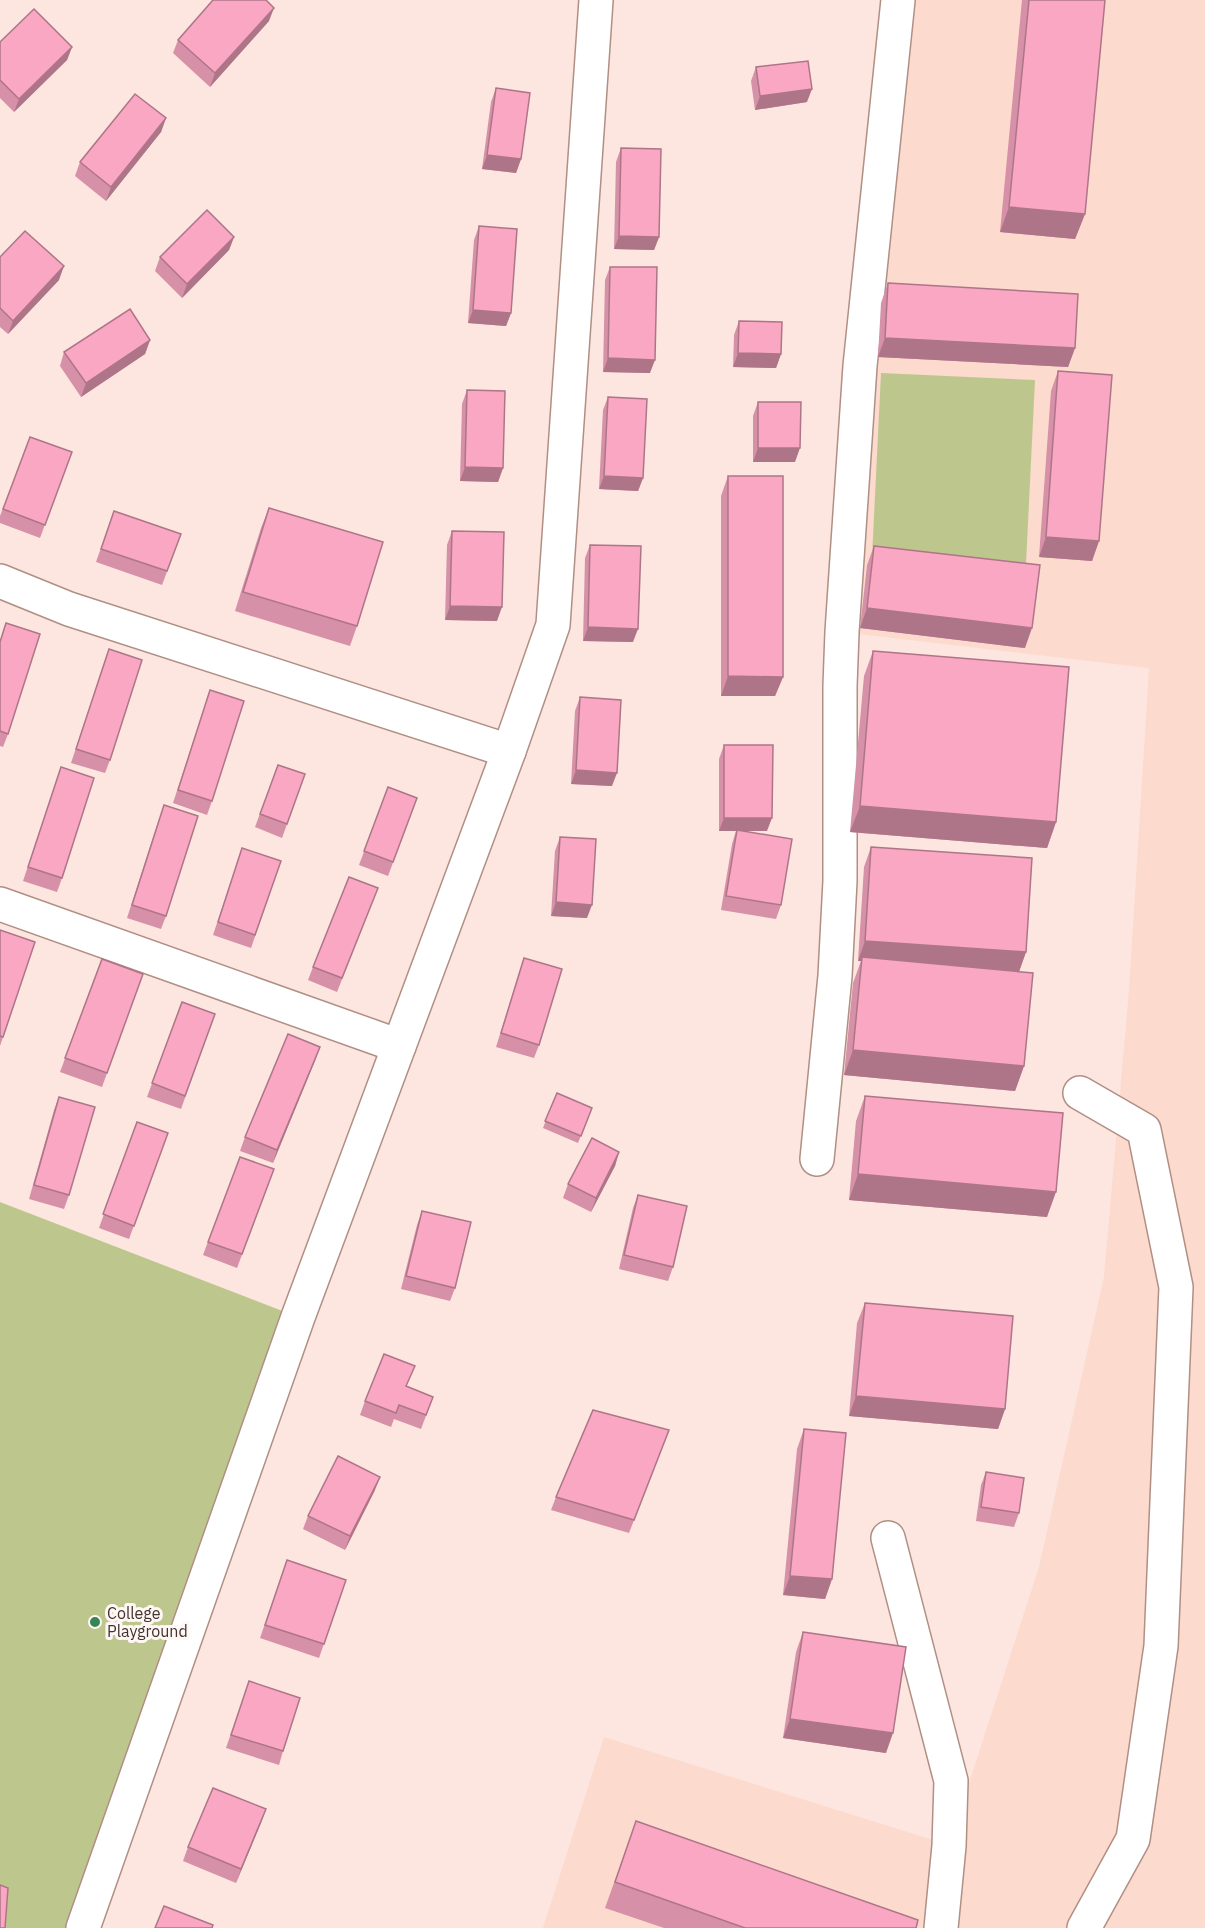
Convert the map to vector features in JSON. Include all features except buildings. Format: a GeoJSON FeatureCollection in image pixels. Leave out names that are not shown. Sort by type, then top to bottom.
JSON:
{"type":"FeatureCollection","features":[{"type":"Feature","properties":{"kind":"street"},"geometry":{"type":"LineString","coordinates":[[83,1928],[294,1328],[509,752],[553,625],[596,0]]}},
{"type":"Feature","properties":{"kind":"street"},"geometry":{"type":"LineString","coordinates":[[817,1159],[835,976],[840,881],[840,686],[858,389],[898,0]]}},
{"type":"Feature","properties":{"kind":"street"},"geometry":{"type":"LineString","coordinates":[[0,582],[69,609],[509,752]]}},
{"type":"Feature","properties":{"kind":"street"},"geometry":{"type":"LineString","coordinates":[[0,904],[399,1046]]}},
{"type":"Feature","properties":{"kind":"street"},"geometry":{"type":"LineString","coordinates":[[1080,1093],[1144,1130],[1176,1287],[1161,1646],[1133,1839],[1084,1928]]}},
{"type":"Feature","properties":{"kind":"street"},"geometry":{"type":"LineString","coordinates":[[888,1538],[951,1780],[949,1846],[941,1928]]}},
{"type":"Feature","properties":{"kind":"shaded area"},"geometry":{"type":"Polygon","coordinates":[[[898,0],[1205,0],[1205,1928],[543,1928],[604,1737],[949,1845],[1039,1567],[1104,1277],[1129,990],[1149,668],[842,632],[898,0]]]}},
{"type":"Feature","properties":{"kind":"green space"},"geometry":{"type":"Polygon","coordinates":[[[881,373],[1035,380],[1026,564],[872,557],[881,373]]]}},
{"type":"Feature","properties":{"kind":"green space","name":"College Playground"},"geometry":{"type":"Polygon","coordinates":[[[0,1202],[298,1317],[83,1928],[0,1928],[0,1202]]]}},
{"type":"Feature","properties":{"kind":"place","name":"College Playground"},"geometry":{"type":"Point","coordinates":[95,1622]}}]}
